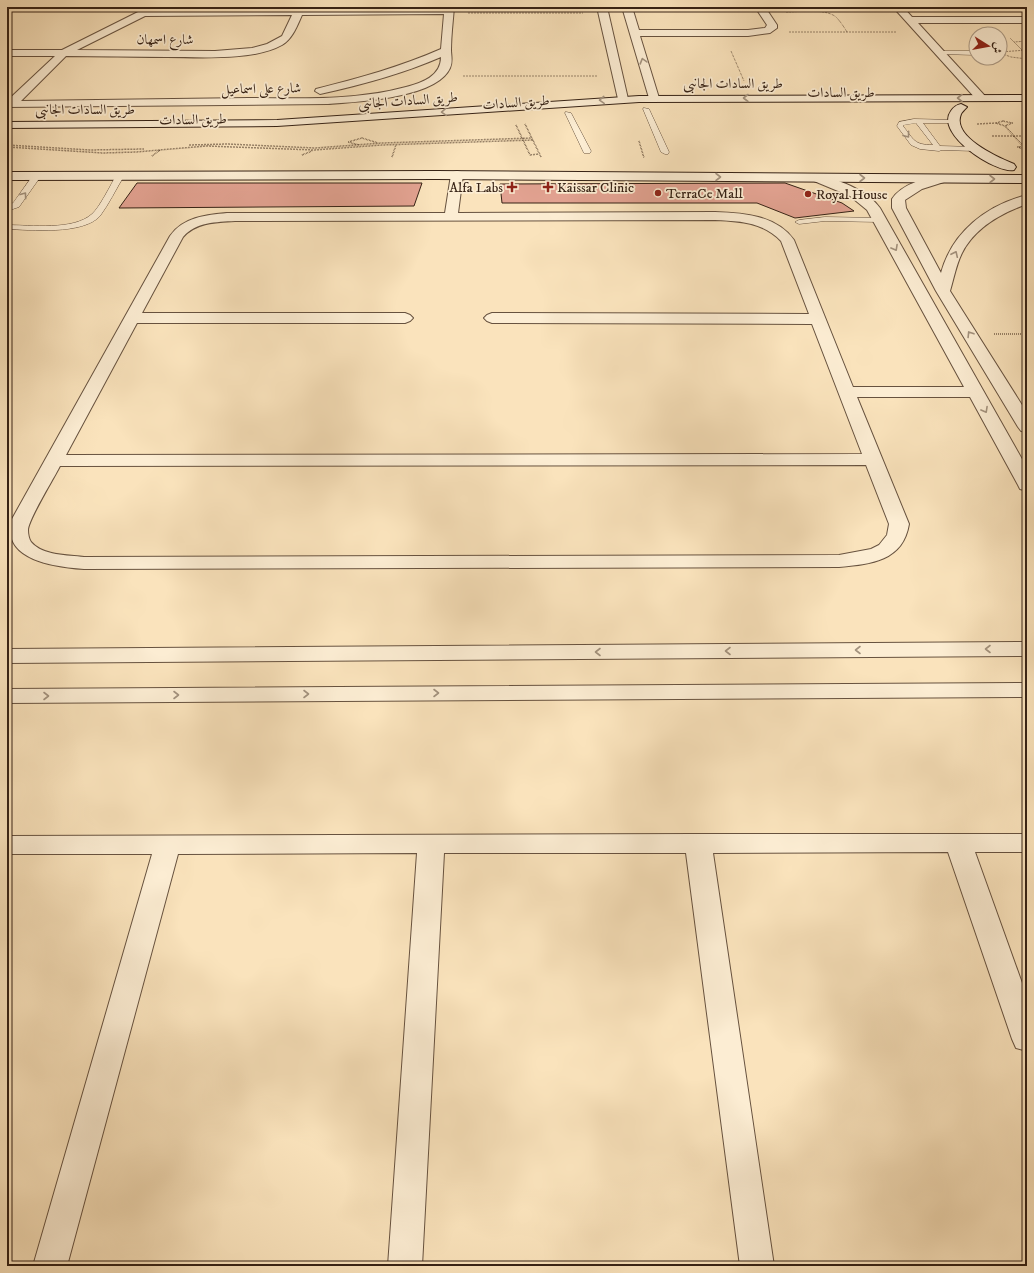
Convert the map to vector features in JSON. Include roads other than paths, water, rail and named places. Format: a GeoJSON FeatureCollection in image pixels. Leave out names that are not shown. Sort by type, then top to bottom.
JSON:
{"type":"FeatureCollection","features":[{"type":"Feature","properties":{"kind":"street"},"geometry":{"type":"LineString","coordinates":[[9,104],[64,53],[155,7]]}},
{"type":"Feature","properties":{"kind":"street"},"geometry":{"type":"LineString","coordinates":[[628,7],[654,98]]}},
{"type":"Feature","properties":{"kind":"street"},"geometry":{"type":"LineString","coordinates":[[898,7],[981,98]]}},
{"type":"Feature","properties":{"kind":"street"},"geometry":{"type":"LineString","coordinates":[[142,13],[299,10],[449,10],[446,51],[408,67],[384,75],[328,89],[262,102]]}},
{"type":"Feature","properties":{"kind":"street","name":"شارع اسمهان"},"geometry":{"type":"LineString","coordinates":[[7,53],[215,54],[250,50],[264,47],[284,39],[288,35],[299,10]]}},
{"type":"Feature","properties":{"kind":"street"},"geometry":{"type":"LineString","coordinates":[[603,10],[615,33],[618,76],[623,99]]}},
{"type":"Feature","properties":{"kind":"street"},"geometry":{"type":"LineString","coordinates":[[615,33],[748,33],[767,30],[772,28],[772,25],[762,10]]}},
{"type":"Feature","properties":{"kind":"street"},"geometry":{"type":"LineString","coordinates":[[910,20],[1027,20]]}},
{"type":"Feature","properties":{"kind":"street","name":"شارع على اسماعيل"},"geometry":{"type":"LineString","coordinates":[[9,104],[328,101],[375,97],[415,88],[439,76],[445,67],[446,51]]}},
{"type":"Feature","properties":{"kind":"street","name":"طريق السادات الجانبى"},"geometry":{"type":"LineString","coordinates":[[7,125],[277,123],[654,98],[1027,98]]}},
{"type":"Feature","properties":{"kind":"street"},"geometry":{"type":"LineString","coordinates":[[776,98],[791,107]]}},
{"type":"Feature","properties":{"kind":"street","name":"طريق السادات"},"geometry":{"type":"LineString","coordinates":[[9,140],[304,131],[646,109],[791,107],[1027,107]]}},
{"type":"Feature","properties":{"kind":"street"},"geometry":{"type":"LineString","coordinates":[[961,107],[954,114],[953,121],[959,135],[975,149],[1010,167]]}},
{"type":"Feature","properties":{"kind":"street"},"geometry":{"type":"LineString","coordinates":[[465,120],[482,109]]}},
{"type":"Feature","properties":{"kind":"street"},"geometry":{"type":"LineString","coordinates":[[7,167],[303,161],[633,167],[1027,167]]}},
{"type":"Feature","properties":{"kind":"street"},"geometry":{"type":"LineString","coordinates":[[270,175],[303,161]]}},
{"type":"Feature","properties":{"kind":"street"},"geometry":{"type":"LineString","coordinates":[[633,167],[690,177]]}},
{"type":"Feature","properties":{"kind":"street"},"geometry":{"type":"LineString","coordinates":[[451,216],[457,175]]}},
{"type":"Feature","properties":{"kind":"street"},"geometry":{"type":"LineString","coordinates":[[7,176],[457,175],[1027,179]]}},
{"type":"Feature","properties":{"kind":"street"},"geometry":{"type":"LineString","coordinates":[[818,178],[881,198],[899,208],[943,291],[1026,425]]}},
{"type":"Feature","properties":{"kind":"street"},"geometry":{"type":"LineString","coordinates":[[940,179],[881,198],[873,208],[1027,485]]}},
{"type":"Feature","properties":{"kind":"street"},"geometry":{"type":"LineString","coordinates":[[943,291],[948,271],[955,253],[964,237],[996,213],[1027,199]]}},
{"type":"Feature","properties":{"kind":"street"},"geometry":{"type":"LineString","coordinates":[[451,216],[715,216],[755,220],[770,225],[782,232],[787,240],[899,524],[899,535],[892,545],[879,553],[861,558],[839,561],[84,563],[60,561],[42,556],[28,550],[20,540],[18,530],[22,519],[181,230],[203,220],[235,217],[451,216]]}},
{"type":"Feature","properties":{"kind":"street"},"geometry":{"type":"LineString","coordinates":[[132,318],[405,318]]}},
{"type":"Feature","properties":{"kind":"street"},"geometry":{"type":"LineString","coordinates":[[492,318],[817,319]]}},
{"type":"Feature","properties":{"kind":"street"},"geometry":{"type":"LineString","coordinates":[[957,359],[985,359]]}},
{"type":"Feature","properties":{"kind":"street"},"geometry":{"type":"LineString","coordinates":[[847,392],[975,392]]}},
{"type":"Feature","properties":{"kind":"street"},"geometry":{"type":"LineString","coordinates":[[54,461],[873,459]]}},
{"type":"Feature","properties":{"kind":"street"},"geometry":{"type":"LineString","coordinates":[[7,656],[1027,649]]}},
{"type":"Feature","properties":{"kind":"street"},"geometry":{"type":"LineString","coordinates":[[7,696],[1027,690]]}},
{"type":"Feature","properties":{"kind":"street"},"geometry":{"type":"LineString","coordinates":[[698,843],[757,1266]]}},
{"type":"Feature","properties":{"kind":"street"},"geometry":{"type":"LineString","coordinates":[[958,843],[1027,1039]]}},
{"type":"Feature","properties":{"kind":"street"},"geometry":{"type":"LineString","coordinates":[[7,845],[1027,843]]}},
{"type":"Feature","properties":{"kind":"street"},"geometry":{"type":"LineString","coordinates":[[50,1266],[168,844]]}},
{"type":"Feature","properties":{"kind":"street"},"geometry":{"type":"LineString","coordinates":[[405,1266],[431,844]]}},
{"type":"Feature","properties":{"kind":"lane"},"geometry":{"type":"LineString","coordinates":[[939,52],[968,52]]}},
{"type":"Feature","properties":{"kind":"lane"},"geometry":{"type":"LineString","coordinates":[[646,109],[665,152]]}},
{"type":"Feature","properties":{"kind":"lane"},"geometry":{"type":"LineString","coordinates":[[568,113],[587,151]]}},
{"type":"Feature","properties":{"kind":"lane"},"geometry":{"type":"LineString","coordinates":[[918,121],[939,149]]}},
{"type":"Feature","properties":{"kind":"lane"},"geometry":{"type":"LineString","coordinates":[[953,121],[905,122],[900,126],[916,146],[939,149],[975,149]]}},
{"type":"Feature","properties":{"kind":"lane"},"geometry":{"type":"LineString","coordinates":[[7,209],[16,205],[37,176]]}},
{"type":"Feature","properties":{"kind":"lane"},"geometry":{"type":"LineString","coordinates":[[7,227],[74,225],[91,219],[96,215],[120,176]]}},
{"type":"Feature","properties":{"kind":"lane"},"geometry":{"type":"LineString","coordinates":[[799,222],[825,219],[880,220]]}},
{"type":"Feature","properties":{"kind":"place","name":"Alfa Labs"},"geometry":{"type":"Point","coordinates":[512,187]}},
{"type":"Feature","properties":{"kind":"place","name":"Kaissar Clinic"},"geometry":{"type":"Point","coordinates":[548,187]}},
{"type":"Feature","properties":{"kind":"place","name":"TerraCe Mall"},"geometry":{"type":"Point","coordinates":[658,193]}},
{"type":"Feature","properties":{"kind":"place","name":"Royal House"},"geometry":{"type":"Point","coordinates":[808,194]}}]}
